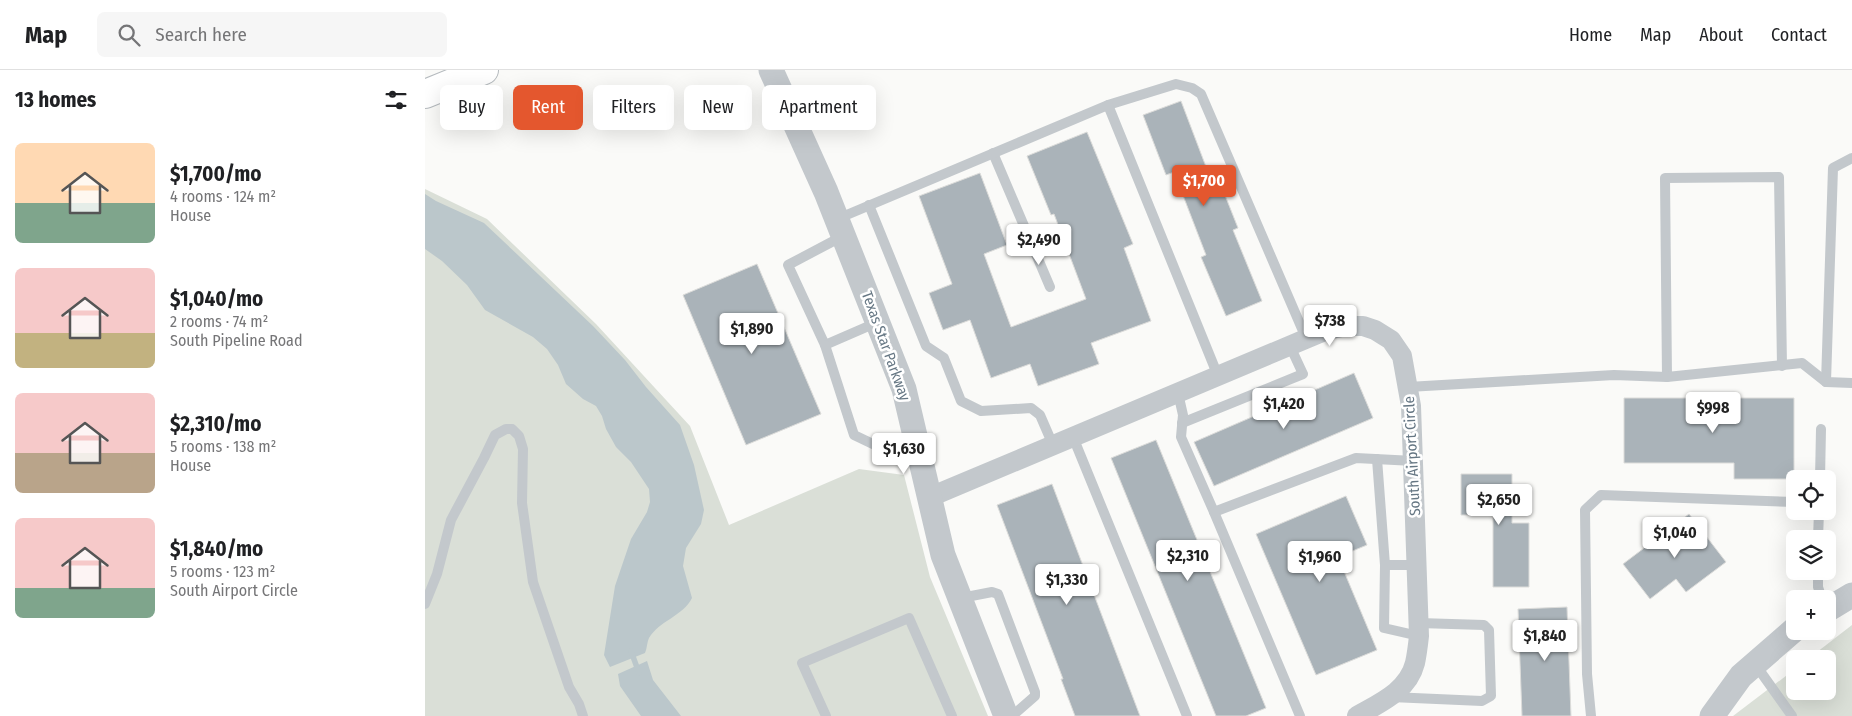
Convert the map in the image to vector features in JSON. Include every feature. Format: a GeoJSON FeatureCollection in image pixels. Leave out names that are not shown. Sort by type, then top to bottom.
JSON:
{"type":"FeatureCollection","features":[{"type":"Feature","properties":{"kind":"main road"},"geometry":{"type":"LineString","coordinates":[[425,94],[484,70]]}},
{"type":"Feature","properties":{"kind":"street","name":"Texas Star Parkway"},"geometry":{"type":"LineString","coordinates":[[771,70],[840,228],[904,389],[943,555],[1006,716]]}},
{"type":"Feature","properties":{"kind":"street","name":"South Airport Circle"},"geometry":{"type":"LineString","coordinates":[[930,497],[1327,330],[1347,326],[1363,326],[1375,330],[1391,340],[1402,356],[1411,406],[1419,630],[1415,664],[1408,680],[1391,697],[1357,716]]}},
{"type":"Feature","properties":{"kind":"street"},"geometry":{"type":"LineString","coordinates":[[1836,605],[1852,595]]}},
{"type":"Feature","properties":{"kind":"street"},"geometry":{"type":"LineString","coordinates":[[1712,716],[1741,676],[1786,637]]}},
{"type":"Feature","properties":{"kind":"lane"},"geometry":{"type":"LineString","coordinates":[[916,438],[877,446],[855,435],[825,345],[788,265],[869,205],[1108,105],[1176,84],[1192,88],[1201,94],[1298,342],[1303,374],[1183,423]]}},
{"type":"Feature","properties":{"kind":"lane"},"geometry":{"type":"LineString","coordinates":[[1108,105],[1218,376]]}},
{"type":"Feature","properties":{"kind":"lane"},"geometry":{"type":"LineString","coordinates":[[993,153],[1050,287]]}},
{"type":"Feature","properties":{"kind":"lane"},"geometry":{"type":"LineString","coordinates":[[1826,382],[1833,168],[1852,158]]}},
{"type":"Feature","properties":{"kind":"lane"},"geometry":{"type":"LineString","coordinates":[[1667,377],[1665,178],[1779,177],[1782,366]]}},
{"type":"Feature","properties":{"kind":"lane"},"geometry":{"type":"LineString","coordinates":[[869,205],[926,346],[944,358],[961,401],[981,411],[1031,408],[1040,415],[1053,445]]}},
{"type":"Feature","properties":{"kind":"lane"},"geometry":{"type":"LineString","coordinates":[[825,345],[878,322]]}},
{"type":"Feature","properties":{"kind":"lane"},"geometry":{"type":"LineString","coordinates":[[1408,387],[1614,375],[1667,377],[1802,364],[1826,382],[1852,382]]}},
{"type":"Feature","properties":{"kind":"lane"},"geometry":{"type":"LineString","coordinates":[[1177,393],[1183,415],[1181,437],[1300,716]]}},
{"type":"Feature","properties":{"kind":"lane"},"geometry":{"type":"LineString","coordinates":[[425,604],[437,574],[451,520],[458,505],[485,458],[495,435],[506,429],[512,429],[519,436],[523,449],[522,503],[533,582],[569,687],[579,704],[583,716]]}},
{"type":"Feature","properties":{"kind":"lane"},"geometry":{"type":"LineString","coordinates":[[1819,470],[1821,429]]}},
{"type":"Feature","properties":{"kind":"lane"},"geometry":{"type":"LineString","coordinates":[[1073,437],[1187,716]]}},
{"type":"Feature","properties":{"kind":"lane"},"geometry":{"type":"LineString","coordinates":[[1214,512],[1356,458],[1414,461]]}},
{"type":"Feature","properties":{"kind":"lane"},"geometry":{"type":"LineString","coordinates":[[1377,459],[1385,565],[1384,628],[1419,630],[1484,625],[1489,630],[1491,696],[1482,701],[1391,697]]}},
{"type":"Feature","properties":{"kind":"lane"},"geometry":{"type":"LineString","coordinates":[[1591,716],[1587,674],[1585,510],[1601,495],[1786,502]]}},
{"type":"Feature","properties":{"kind":"lane"},"geometry":{"type":"LineString","coordinates":[[1385,565],[1418,565]]}},
{"type":"Feature","properties":{"kind":"lane"},"geometry":{"type":"LineString","coordinates":[[960,598],[992,592],[998,594],[1035,692],[1035,696],[1011,716]]}},
{"type":"Feature","properties":{"kind":"lane"},"geometry":{"type":"LineString","coordinates":[[826,716],[802,663],[909,618],[952,716]]}},
{"type":"Feature","properties":{"kind":"lane"},"geometry":{"type":"LineString","coordinates":[[1755,664],[1792,716]]}},
{"type":"Feature","properties":{"kind":"shaded area"},"geometry":{"type":"Polygon","coordinates":[[[425,189],[487,219],[596,324],[690,426],[729,525],[859,469],[904,475],[930,577],[988,716],[425,716],[425,189]]]}},
{"type":"Feature","properties":{"kind":"shaded area"},"geometry":{"type":"Polygon","coordinates":[[[425,194],[484,223],[593,326],[625,360],[680,425],[694,465],[704,510],[701,524],[686,548],[683,566],[692,598],[683,609],[653,632],[648,640],[645,653],[610,667],[604,655],[615,586],[631,539],[647,512],[650,502],[649,489],[631,462],[616,447],[596,406],[583,399],[566,384],[558,365],[547,349],[533,337],[485,310],[467,285],[442,261],[425,249],[425,194]]]}},
{"type":"Feature","properties":{"kind":"shaded area"},"geometry":{"type":"Polygon","coordinates":[[[1852,625],[1852,716],[1733,716],[1786,676],[1786,700],[1836,700],[1836,650],[1820,650],[1833,640],[1836,640],[1836,637],[1852,625]]]}},
{"type":"Feature","properties":{"kind":"shaded area"},"geometry":{"type":"Polygon","coordinates":[[[647,661],[653,680],[681,716],[641,716],[620,686],[618,674],[647,661]]]}},
{"type":"Feature","properties":{"kind":"building"},"geometry":{"type":"Polygon","coordinates":[[[1181,101],[1208,172],[1215,170],[1238,228],[1233,230],[1262,301],[1226,316],[1201,257],[1206,255],[1174,172],[1166,175],[1143,115],[1181,101]]]}},
{"type":"Feature","properties":{"kind":"building"},"geometry":{"type":"Polygon","coordinates":[[[1087,132],[1133,244],[1124,248],[1151,321],[1091,343],[1099,364],[1038,386],[1030,364],[991,378],[970,320],[943,330],[929,293],[952,284],[919,196],[980,173],[1007,245],[984,254],[1011,327],[1086,299],[1054,214],[1051,215],[1027,156],[1087,132]]]}},
{"type":"Feature","properties":{"kind":"building"},"geometry":{"type":"Polygon","coordinates":[[[757,264],[821,414],[746,445],[683,295],[757,264]]]}},
{"type":"Feature","properties":{"kind":"building"},"geometry":{"type":"Polygon","coordinates":[[[1354,373],[1373,418],[1214,486],[1194,442],[1354,373]]]}},
{"type":"Feature","properties":{"kind":"building"},"geometry":{"type":"Polygon","coordinates":[[[1624,398],[1794,398],[1794,470],[1786,470],[1786,479],[1734,479],[1734,463],[1624,463],[1624,398]]]}},
{"type":"Feature","properties":{"kind":"building"},"geometry":{"type":"Polygon","coordinates":[[[1156,440],[1266,708],[1246,716],[1216,716],[1111,458],[1156,440]]]}},
{"type":"Feature","properties":{"kind":"building"},"geometry":{"type":"Polygon","coordinates":[[[1461,474],[1512,474],[1512,523],[1529,523],[1529,587],[1493,587],[1493,515],[1461,515],[1461,474]]]}},
{"type":"Feature","properties":{"kind":"building"},"geometry":{"type":"Polygon","coordinates":[[[1052,484],[1140,716],[1075,716],[1061,679],[1063,679],[997,505],[1052,484]]]}},
{"type":"Feature","properties":{"kind":"building"},"geometry":{"type":"Polygon","coordinates":[[[1346,496],[1367,545],[1338,557],[1377,650],[1316,675],[1256,534],[1346,496]]]}},
{"type":"Feature","properties":{"kind":"building"},"geometry":{"type":"Polygon","coordinates":[[[1689,514],[1726,562],[1686,592],[1676,579],[1650,599],[1623,564],[1689,514]]]}},
{"type":"Feature","properties":{"kind":"building"},"geometry":{"type":"Polygon","coordinates":[[[1567,607],[1571,716],[1522,716],[1518,609],[1567,607]]]}},
{"type":"Feature","properties":{"kind":"waterway"},"geometry":{"type":"LineString","coordinates":[[631,651],[639,673]]}}]}
